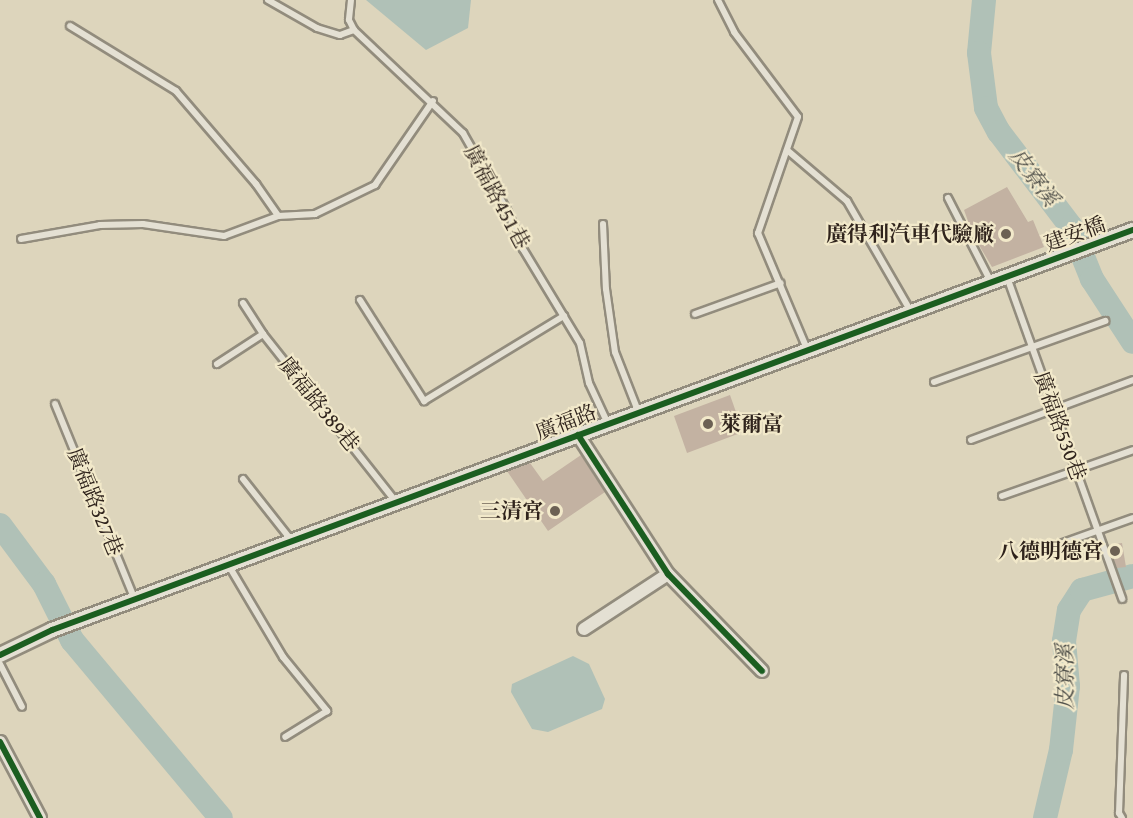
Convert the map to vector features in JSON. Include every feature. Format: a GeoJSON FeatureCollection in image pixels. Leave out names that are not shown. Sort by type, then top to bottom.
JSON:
{"type":"FeatureCollection","features":[{"type":"Feature","properties":{"kind":"street","name":"建安橋"},"geometry":{"type":"LineString","coordinates":[[1034,267],[1130,231]]}},
{"type":"Feature","properties":{"kind":"street","name":"廣福路"},"geometry":{"type":"LineString","coordinates":[[0,655],[52,630],[639,411],[1034,267]]}},
{"type":"Feature","properties":{"kind":"street"},"geometry":{"type":"LineString","coordinates":[[578,435],[668,574],[762,671]]}},
{"type":"Feature","properties":{"kind":"street"},"geometry":{"type":"LineString","coordinates":[[584,629],[668,574]]}},
{"type":"Feature","properties":{"kind":"street"},"geometry":{"type":"LineString","coordinates":[[0,742],[40,818]]}},
{"type":"Feature","properties":{"kind":"lane"},"geometry":{"type":"LineString","coordinates":[[268,0],[317,28],[340,35],[354,30],[349,20],[351,0]]}},
{"type":"Feature","properties":{"kind":"lane"},"geometry":{"type":"LineString","coordinates":[[718,0],[734,32],[798,117],[758,233],[781,283],[807,350]]}},
{"type":"Feature","properties":{"kind":"lane"},"geometry":{"type":"LineString","coordinates":[[70,26],[176,91],[278,216]]}},
{"type":"Feature","properties":{"kind":"lane","name":"廣福路451巷"},"geometry":{"type":"LineString","coordinates":[[354,30],[433,101],[463,133],[508,212],[523,249],[580,343],[589,383],[608,423]]}},
{"type":"Feature","properties":{"kind":"lane"},"geometry":{"type":"LineString","coordinates":[[21,239],[100,225],[143,224],[224,236],[278,216],[315,214],[375,185],[433,101]]}},
{"type":"Feature","properties":{"kind":"lane"},"geometry":{"type":"LineString","coordinates":[[787,150],[847,201],[911,312]]}},
{"type":"Feature","properties":{"kind":"lane"},"geometry":{"type":"LineString","coordinates":[[948,198],[991,283]]}},
{"type":"Feature","properties":{"kind":"lane"},"geometry":{"type":"LineString","coordinates":[[603,224],[606,290],[615,352],[639,411]]}},
{"type":"Feature","properties":{"kind":"lane","name":"廣福路530巷"},"geometry":{"type":"LineString","coordinates":[[1007,277],[1122,599]]}},
{"type":"Feature","properties":{"kind":"lane"},"geometry":{"type":"LineString","coordinates":[[695,314],[781,283]]}},
{"type":"Feature","properties":{"kind":"lane"},"geometry":{"type":"LineString","coordinates":[[360,300],[424,401],[564,316]]}},
{"type":"Feature","properties":{"kind":"lane","name":"廣福路389巷"},"geometry":{"type":"LineString","coordinates":[[243,303],[263,334],[397,503]]}},
{"type":"Feature","properties":{"kind":"lane"},"geometry":{"type":"LineString","coordinates":[[934,382],[1106,321]]}},
{"type":"Feature","properties":{"kind":"lane"},"geometry":{"type":"LineString","coordinates":[[217,364],[263,334]]}},
{"type":"Feature","properties":{"kind":"lane"},"geometry":{"type":"LineString","coordinates":[[971,440],[1133,380]]}},
{"type":"Feature","properties":{"kind":"lane","name":"廣福路327巷"},"geometry":{"type":"LineString","coordinates":[[55,404],[135,600]]}},
{"type":"Feature","properties":{"kind":"lane"},"geometry":{"type":"LineString","coordinates":[[1002,495],[1133,450]]}},
{"type":"Feature","properties":{"kind":"lane"},"geometry":{"type":"LineString","coordinates":[[243,479],[292,542]]}},
{"type":"Feature","properties":{"kind":"lane"},"geometry":{"type":"LineString","coordinates":[[1032,554],[1133,518]]}},
{"type":"Feature","properties":{"kind":"lane"},"geometry":{"type":"LineString","coordinates":[[228,565],[283,657],[327,711],[285,736]]}},
{"type":"Feature","properties":{"kind":"lane"},"geometry":{"type":"LineString","coordinates":[[0,664],[22,707]]}},
{"type":"Feature","properties":{"kind":"lane"},"geometry":{"type":"LineString","coordinates":[[1122,818],[1119,813],[1124,675]]}},
{"type":"Feature","properties":{"kind":"shaded area"},"geometry":{"type":"Polygon","coordinates":[[[366,0],[471,0],[468,28],[426,50],[366,0]]]}},
{"type":"Feature","properties":{"kind":"shaded area"},"geometry":{"type":"Polygon","coordinates":[[[573,656],[589,664],[605,699],[602,709],[548,732],[532,729],[511,692],[512,684],[573,656]]]}},
{"type":"Feature","properties":{"kind":"building","name":"廣得利汽車代驗廠"},"geometry":{"type":"Polygon","coordinates":[[[1007,187],[1028,222],[1033,220],[1044,247],[992,267],[973,235],[964,210],[1007,187]]]}},
{"type":"Feature","properties":{"kind":"building","name":"萊爾富"},"geometry":{"type":"Polygon","coordinates":[[[730,395],[743,432],[687,453],[674,416],[730,395]]]}},
{"type":"Feature","properties":{"kind":"building","name":"三清宮"},"geometry":{"type":"Polygon","coordinates":[[[581,455],[605,492],[548,531],[507,471],[530,463],[543,481],[581,455]]]}},
{"type":"Feature","properties":{"kind":"building","name":"八德明德宮"},"geometry":{"type":"Polygon","coordinates":[[[1122,543],[1126,567],[1117,568],[1108,545],[1122,543]]]}},
{"type":"Feature","properties":{"kind":"waterway","name":"皮寮溪"},"geometry":{"type":"LineString","coordinates":[[984,0],[979,53],[986,108],[999,132],[1071,227],[1092,279],[1133,342]]}},
{"type":"Feature","properties":{"kind":"waterway"},"geometry":{"type":"LineString","coordinates":[[0,525],[44,584],[72,640],[221,818]]}},
{"type":"Feature","properties":{"kind":"waterway","name":"皮寮溪"},"geometry":{"type":"LineString","coordinates":[[1045,818],[1061,750],[1068,686],[1064,641],[1069,610],[1082,590],[1133,576]]}},
{"type":"Feature","properties":{"kind":"cycle path"},"geometry":{"type":"LineString","coordinates":[[0,655],[52,630],[1133,230]]}},
{"type":"Feature","properties":{"kind":"cycle path"},"geometry":{"type":"LineString","coordinates":[[578,435],[668,574],[762,671]]}},
{"type":"Feature","properties":{"kind":"cycle path"},"geometry":{"type":"LineString","coordinates":[[0,742],[40,818]]}},
{"type":"Feature","properties":{"kind":"place","name":"廣得利汽車代驗廠"},"geometry":{"type":"Point","coordinates":[1006,234]}},
{"type":"Feature","properties":{"kind":"place","name":"萊爾富"},"geometry":{"type":"Point","coordinates":[708,424]}},
{"type":"Feature","properties":{"kind":"place","name":"三清宮"},"geometry":{"type":"Point","coordinates":[555,511]}},
{"type":"Feature","properties":{"kind":"place","name":"八德明德宮"},"geometry":{"type":"Point","coordinates":[1115,551]}}]}
